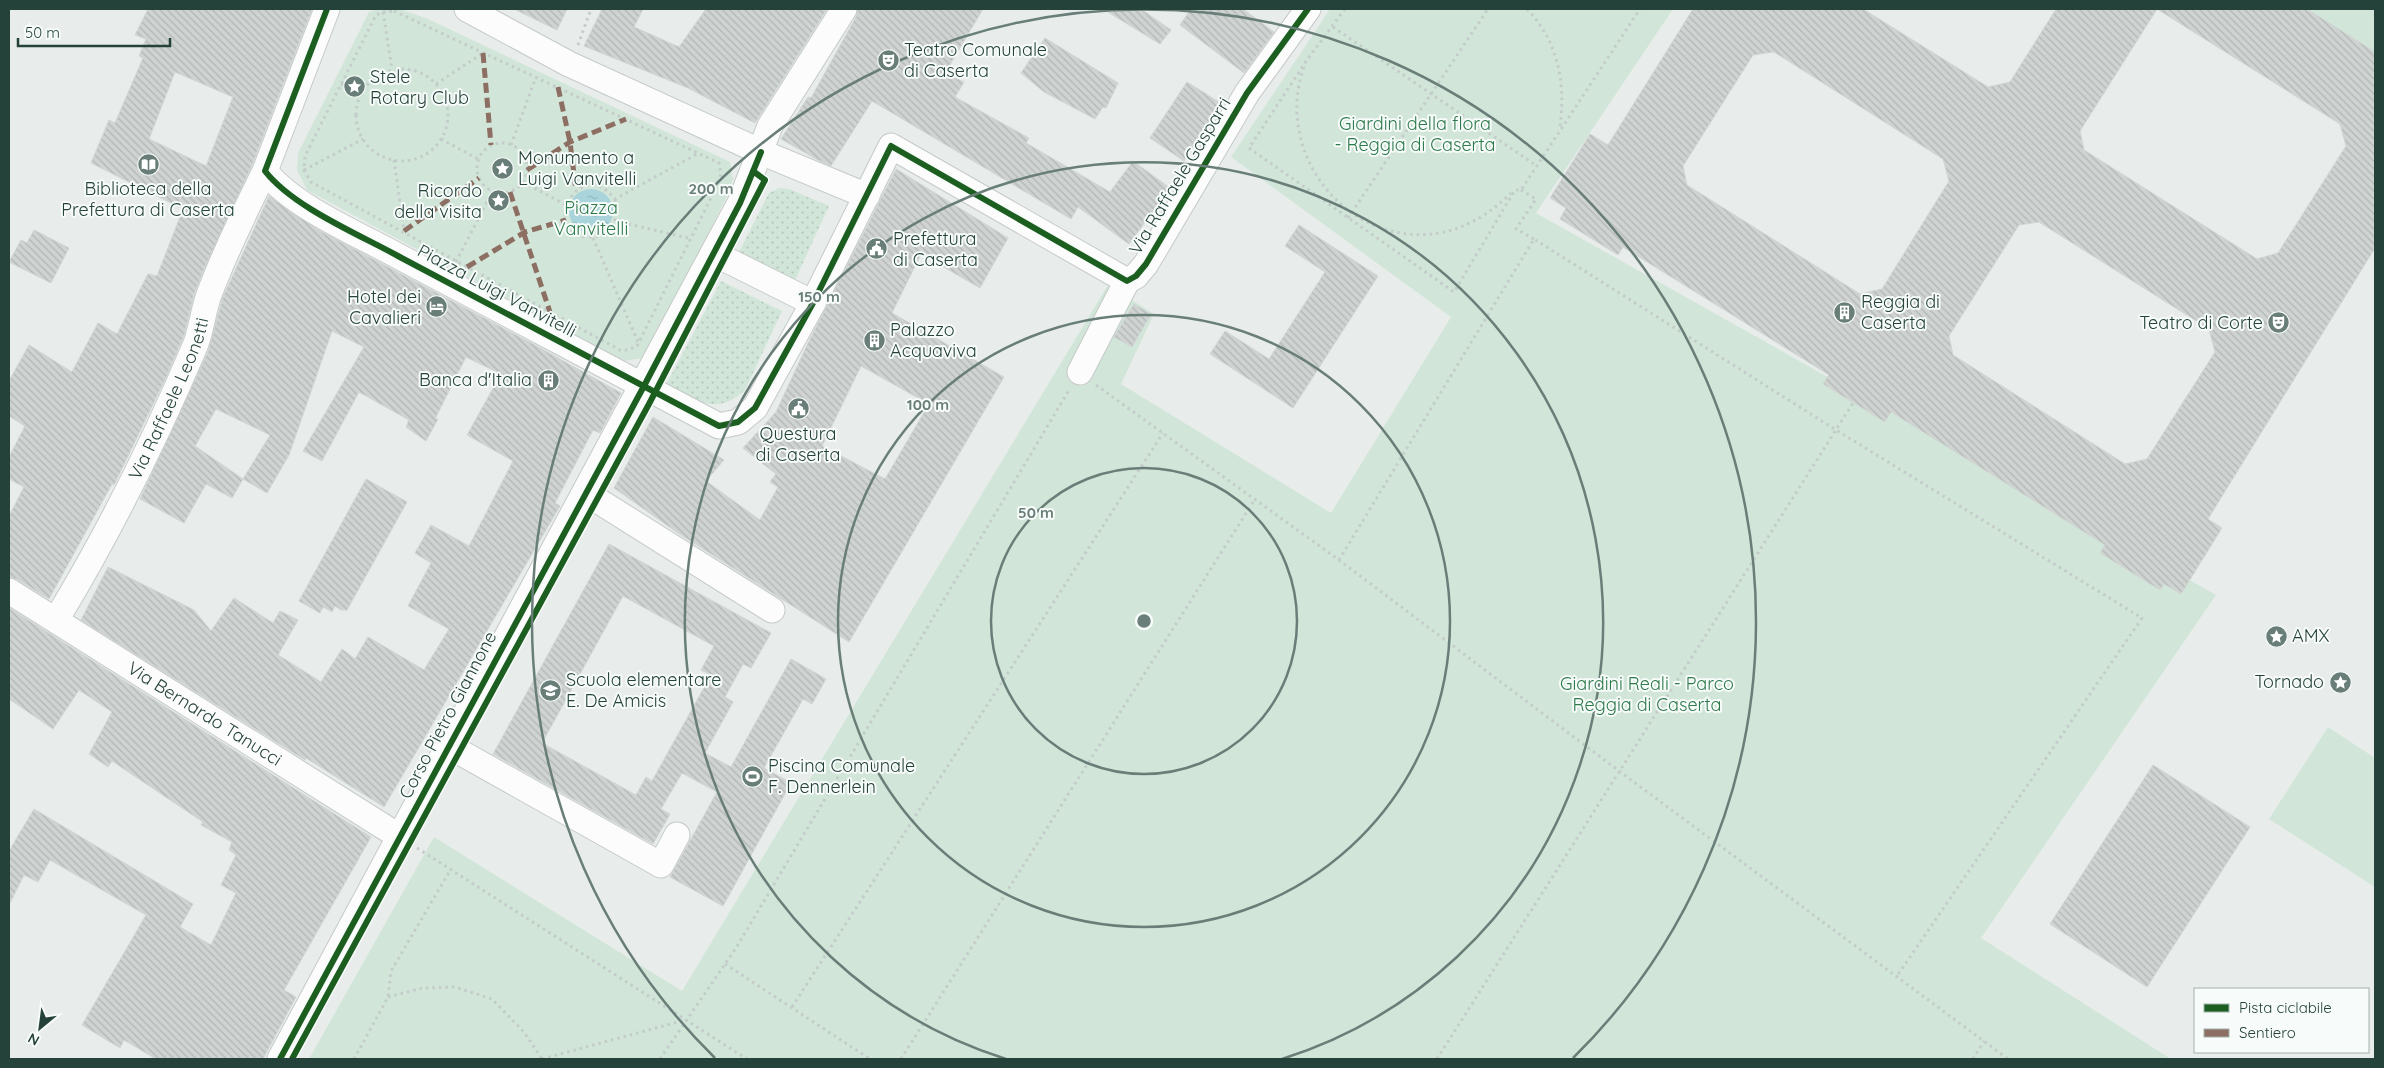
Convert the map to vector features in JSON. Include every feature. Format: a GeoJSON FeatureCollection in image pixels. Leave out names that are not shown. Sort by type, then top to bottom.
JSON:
{"type":"FeatureCollection","features":[{"type":"Feature","properties":{"kind":"street"},"geometry":{"type":"LineString","coordinates":[[265,171],[326,9]]}},
{"type":"Feature","properties":{"kind":"street"},"geometry":{"type":"LineString","coordinates":[[467,9],[569,64],[753,148],[867,196],[891,146],[1127,280],[1080,372]]}},
{"type":"Feature","properties":{"kind":"street"},"geometry":{"type":"LineString","coordinates":[[644,386],[740,203],[753,148],[770,126],[844,9]]}},
{"type":"Feature","properties":{"kind":"street","name":"Via Raffaele Gasparri"},"geometry":{"type":"LineString","coordinates":[[1127,280],[1136,276],[1146,264],[1247,93],[1308,9]]}},
{"type":"Feature","properties":{"kind":"street","name":"Piazza Luigi Vanvitelli"},"geometry":{"type":"LineString","coordinates":[[265,171],[275,184],[307,206],[719,426],[738,422],[755,408],[813,303],[867,196]]}},
{"type":"Feature","properties":{"kind":"street","name":"Via Raffaele Leonetti"},"geometry":{"type":"LineString","coordinates":[[56,620],[75,590],[159,428],[196,343],[210,292],[241,218],[265,171]]}},
{"type":"Feature","properties":{"kind":"street"},"geometry":{"type":"LineString","coordinates":[[713,253],[813,303]]}},
{"type":"Feature","properties":{"kind":"street","name":"Corso Pietro Giannone"},"geometry":{"type":"LineString","coordinates":[[280,1059],[644,386]]}},
{"type":"Feature","properties":{"kind":"street"},"geometry":{"type":"LineString","coordinates":[[586,493],[772,610]]}},
{"type":"Feature","properties":{"kind":"street","name":"Via Bernardo Tanucci"},"geometry":{"type":"LineString","coordinates":[[9,591],[400,837]]}},
{"type":"Feature","properties":{"kind":"street"},"geometry":{"type":"LineString","coordinates":[[449,746],[661,865],[677,835]]}},
{"type":"Feature","properties":{"kind":"path"},"geometry":{"type":"LineString","coordinates":[[569,64],[591,9]]}},
{"type":"Feature","properties":{"kind":"path"},"geometry":{"type":"LineString","coordinates":[[1345,9],[1307,60],[1249,148],[1454,292],[1515,190]]}},
{"type":"Feature","properties":{"kind":"path"},"geometry":{"type":"LineString","coordinates":[[1348,218],[1488,9]]}},
{"type":"Feature","properties":{"kind":"path"},"geometry":{"type":"LineString","coordinates":[[1527,9],[1544,31],[1559,68],[1563,88],[1560,129]]}},
{"type":"Feature","properties":{"kind":"path"},"geometry":{"type":"LineString","coordinates":[[1521,190],[1640,9]]}},
{"type":"Feature","properties":{"kind":"path"},"geometry":{"type":"LineString","coordinates":[[394,11],[718,163],[721,174],[692,239],[638,342],[628,350],[620,350],[311,182],[304,170],[306,156],[376,15],[383,12],[394,11]]}},
{"type":"Feature","properties":{"kind":"path"},"geometry":{"type":"LineString","coordinates":[[383,12],[392,68]]}},
{"type":"Feature","properties":{"kind":"path"},"geometry":{"type":"LineString","coordinates":[[1333,27],[1537,166]]}},
{"type":"Feature","properties":{"kind":"path"},"geometry":{"type":"LineString","coordinates":[[436,84],[483,53]]}},
{"type":"Feature","properties":{"kind":"path"},"geometry":{"type":"LineString","coordinates":[[1307,60],[1301,76],[1296,102],[1297,128],[1304,153],[1315,176],[1326,190],[1351,214],[1378,227],[1400,232],[1438,233],[1467,225],[1494,210],[1515,190],[1521,190],[1536,199],[1516,229],[1836,430],[2142,618],[1897,976]]}},
{"type":"Feature","properties":{"kind":"path"},"geometry":{"type":"LineString","coordinates":[[401,69],[416,71],[436,84],[444,96],[448,111],[447,122],[441,139],[428,152],[418,158],[394,160],[384,157],[371,148],[363,139],[358,127],[358,102],[364,88],[372,80],[390,70],[401,69]]}},
{"type":"Feature","properties":{"kind":"path"},"geometry":{"type":"LineString","coordinates":[[511,145],[536,77]]}},
{"type":"Feature","properties":{"kind":"path"},"geometry":{"type":"LineString","coordinates":[[341,84],[361,94]]}},
{"type":"Feature","properties":{"kind":"path"},"geometry":{"type":"LineString","coordinates":[[304,170],[363,139]]}},
{"type":"Feature","properties":{"kind":"path"},"geometry":{"type":"LineString","coordinates":[[441,139],[478,159]]}},
{"type":"Feature","properties":{"kind":"path"},"geometry":{"type":"LineString","coordinates":[[501,143],[511,145],[520,150],[526,159],[527,170],[523,182],[510,192],[492,192],[478,178],[478,159],[483,151],[491,145],[501,143]]}},
{"type":"Feature","properties":{"kind":"path"},"geometry":{"type":"LineString","coordinates":[[615,199],[697,153]]}},
{"type":"Feature","properties":{"kind":"path"},"geometry":{"type":"LineString","coordinates":[[394,160],[404,231]]}},
{"type":"Feature","properties":{"kind":"path"},"geometry":{"type":"LineString","coordinates":[[523,182],[566,205]]}},
{"type":"Feature","properties":{"kind":"path"},"geometry":{"type":"LineString","coordinates":[[585,186],[602,187],[615,199],[616,221],[608,232],[597,238],[584,236],[571,230],[566,220],[566,205],[568,199],[576,190],[585,186]]}},
{"type":"Feature","properties":{"kind":"path"},"geometry":{"type":"LineString","coordinates":[[457,261],[492,192]]}},
{"type":"Feature","properties":{"kind":"path"},"geometry":{"type":"LineString","coordinates":[[616,221],[692,239]]}},
{"type":"Feature","properties":{"kind":"path"},"geometry":{"type":"LineString","coordinates":[[593,237],[638,342]]}},
{"type":"Feature","properties":{"kind":"path"},"geometry":{"type":"LineString","coordinates":[[1339,560],[1534,239]]}},
{"type":"Feature","properties":{"kind":"path"},"geometry":{"type":"LineString","coordinates":[[660,1059],[725,964],[1080,372],[1339,560],[1619,771],[2008,1059]]}},
{"type":"Feature","properties":{"kind":"path"},"geometry":{"type":"LineString","coordinates":[[1437,1059],[1853,403]]}},
{"type":"Feature","properties":{"kind":"path"},"geometry":{"type":"LineString","coordinates":[[792,1008],[1163,433]]}},
{"type":"Feature","properties":{"kind":"path"},"geometry":{"type":"LineString","coordinates":[[901,1059],[1255,499]]}},
{"type":"Feature","properties":{"kind":"path"},"geometry":{"type":"LineString","coordinates":[[400,837],[747,1059]]}},
{"type":"Feature","properties":{"kind":"path"},"geometry":{"type":"LineString","coordinates":[[354,1059],[388,997],[391,971],[451,869]]}},
{"type":"Feature","properties":{"kind":"path"},"geometry":{"type":"LineString","coordinates":[[725,964],[870,1059]]}},
{"type":"Feature","properties":{"kind":"path"},"geometry":{"type":"LineString","coordinates":[[388,997],[423,988],[455,987],[492,999],[524,1032],[542,1059],[686,1020]]}},
{"type":"Feature","properties":{"kind":"path"},"geometry":{"type":"LineString","coordinates":[[1973,1059],[1985,1041]]}},
{"type":"Feature","properties":{"kind":"green space","name":"Piazza Vanvitelli"},"geometry":{"type":"Polygon","coordinates":[[[378,9],[400,9],[428,19],[730,162],[733,179],[726,198],[657,339],[643,358],[624,361],[307,190],[297,170],[298,153],[369,12],[378,9]]]}},
{"type":"Feature","properties":{"kind":"green space","name":"Giardini Reali - Parco Reggia di Caserta"},"geometry":{"type":"Polygon","coordinates":[[[1330,9],[1673,9],[1536,213],[2216,595],[1981,938],[2171,1059],[309,1059],[434,837],[682,991],[1108,285],[1154,314],[1121,384],[1331,513],[1451,317],[1231,157],[1330,9]]]}},
{"type":"Feature","properties":{"kind":"green space"},"geometry":{"type":"Polygon","coordinates":[[[2307,9],[2375,9],[2375,52],[2317,15],[2307,9]]]}},
{"type":"Feature","properties":{"kind":"green space"},"geometry":{"type":"Polygon","coordinates":[[[779,188],[789,189],[829,206],[795,280],[739,252],[769,193],[779,188]]]}},
{"type":"Feature","properties":{"kind":"green space"},"geometry":{"type":"Polygon","coordinates":[[[721,281],[782,311],[745,390],[725,403],[715,404],[696,400],[666,385],[721,281]]]}},
{"type":"Feature","properties":{"kind":"green space"},"geometry":{"type":"Polygon","coordinates":[[[2328,727],[2375,758],[2375,887],[2269,819],[2328,727]]]}},
{"type":"Feature","properties":{"kind":"water"},"geometry":{"type":"Polygon","coordinates":[[[591,189],[603,193],[609,199],[613,211],[609,223],[603,229],[591,233],[579,229],[573,223],[569,211],[573,199],[579,193],[591,189]]]}},
{"type":"Feature","properties":{"kind":"building"},"geometry":{"type":"Polygon","coordinates":[[[148,9],[312,9],[252,165],[203,271],[194,294],[184,335],[167,375],[114,485],[112,484],[49,599],[17,579],[9,577],[9,516],[24,487],[9,479],[9,457],[25,426],[9,416],[9,381],[29,345],[72,372],[98,323],[117,334],[148,274],[157,276],[183,209],[91,163],[109,120],[115,123],[143,58],[139,56],[146,39],[135,35],[148,9]],[[175,72],[149,139],[206,166],[233,97],[175,72]]]}},
{"type":"Feature","properties":{"kind":"building"},"geometry":{"type":"Polygon","coordinates":[[[514,9],[567,9],[557,30],[514,9]]]}},
{"type":"Feature","properties":{"kind":"building"},"geometry":{"type":"Polygon","coordinates":[[[602,9],[643,9],[634,27],[679,47],[706,9],[827,9],[755,123],[688,88],[584,46],[602,9]]]}},
{"type":"Feature","properties":{"kind":"building"},"geometry":{"type":"Polygon","coordinates":[[[858,9],[983,9],[945,73],[964,82],[955,97],[1029,138],[1026,143],[1110,192],[1133,161],[1170,188],[1129,244],[1078,207],[1071,219],[872,101],[831,166],[781,139],[808,97],[811,98],[856,17],[858,9]]]}},
{"type":"Feature","properties":{"kind":"building"},"geometry":{"type":"Polygon","coordinates":[[[1103,9],[1141,9],[1171,30],[1160,44],[1103,9]]]}},
{"type":"Feature","properties":{"kind":"building"},"geometry":{"type":"Polygon","coordinates":[[[1191,9],[1243,9],[1274,32],[1244,73],[1180,25],[1191,9]]]}},
{"type":"Feature","properties":{"kind":"building","name":"Reggia di Caserta"},"geometry":{"type":"Polygon","coordinates":[[[1693,9],[1863,9],[1988,87],[2010,82],[2056,9],[2157,9],[2307,9],[2375,52],[2375,248],[2208,519],[2222,528],[2181,594],[2164,584],[2160,590],[2100,553],[2105,545],[1891,412],[1885,422],[1823,384],[1829,375],[1623,247],[1618,255],[1560,219],[1566,208],[1550,198],[1590,134],[1608,145],[1693,9]],[[2157,9],[2080,131],[2084,150],[2257,259],[2278,253],[2346,146],[2340,124],[2157,9]],[[1774,52],[1753,55],[1683,166],[1687,185],[1860,294],[1882,289],[1949,181],[1943,159],[1774,52]],[[2039,222],[2019,225],[1949,336],[1953,355],[2125,464],[2147,459],[2215,352],[2209,329],[2039,222]]]}},
{"type":"Feature","properties":{"kind":"building"},"geometry":{"type":"Polygon","coordinates":[[[1045,38],[1118,83],[1106,108],[1103,107],[1095,119],[1044,92],[1021,73],[1045,38]]]}},
{"type":"Feature","properties":{"kind":"building"},"geometry":{"type":"Polygon","coordinates":[[[1187,82],[1222,104],[1184,161],[1150,138],[1187,82]]]}},
{"type":"Feature","properties":{"kind":"building","name":"Palazzo Acquaviva"},"geometry":{"type":"Polygon","coordinates":[[[896,169],[1008,238],[980,288],[921,254],[892,313],[1004,377],[849,642],[678,533],[614,488],[653,417],[724,460],[706,481],[760,520],[778,487],[770,482],[776,474],[743,448],[776,412],[810,339],[896,169]],[[861,366],[822,446],[885,479],[929,404],[861,366]]]}},
{"type":"Feature","properties":{"kind":"building"},"geometry":{"type":"Polygon","coordinates":[[[269,196],[320,231],[621,393],[600,433],[593,430],[555,503],[560,506],[384,807],[81,620],[108,567],[194,610],[211,631],[234,598],[273,623],[280,611],[298,620],[278,655],[321,682],[342,649],[355,659],[368,637],[424,670],[449,629],[408,606],[431,563],[415,553],[431,525],[469,546],[513,461],[467,435],[501,374],[466,357],[426,441],[406,427],[409,420],[359,392],[322,461],[303,451],[364,347],[332,331],[289,455],[267,493],[243,479],[232,498],[206,484],[184,523],[140,499],[208,352],[223,297],[269,196]],[[216,409],[195,446],[243,479],[270,435],[216,409]]]}},
{"type":"Feature","properties":{"kind":"building"},"geometry":{"type":"Polygon","coordinates":[[[1299,225],[1378,276],[1293,408],[1210,354],[1225,331],[1269,359],[1325,272],[1285,246],[1299,225]]]}},
{"type":"Feature","properties":{"kind":"building"},"geometry":{"type":"Polygon","coordinates":[[[34,230],[69,248],[51,283],[9,262],[21,240],[27,243],[34,230]]]}},
{"type":"Feature","properties":{"kind":"building"},"geometry":{"type":"Polygon","coordinates":[[[1134,304],[1151,314],[1132,347],[1114,337],[1134,304]]]}},
{"type":"Feature","properties":{"kind":"building"},"geometry":{"type":"Polygon","coordinates":[[[366,479],[407,502],[347,610],[341,610],[335,606],[332,612],[323,607],[320,613],[299,601],[366,479]]]}},
{"type":"Feature","properties":{"kind":"building","name":"Scuola elementare E. De Amicis"},"geometry":{"type":"Polygon","coordinates":[[[609,544],[771,633],[751,668],[743,664],[725,697],[733,702],[705,753],[731,767],[791,659],[826,679],[812,704],[803,699],[764,768],[791,783],[723,906],[670,877],[717,792],[682,773],[661,809],[670,814],[653,844],[493,754],[609,544]],[[623,596],[542,743],[636,795],[646,777],[652,781],[711,675],[701,670],[714,646],[623,596]]]}},
{"type":"Feature","properties":{"kind":"building"},"geometry":{"type":"Polygon","coordinates":[[[9,608],[371,837],[284,990],[296,997],[263,1059],[156,1059],[124,1040],[120,1048],[82,1025],[146,915],[50,860],[38,882],[24,875],[9,905],[9,851],[34,809],[193,904],[180,927],[211,945],[236,893],[221,885],[236,855],[229,850],[232,842],[201,825],[203,822],[112,761],[108,767],[89,754],[112,712],[79,690],[53,729],[9,699],[9,608]]]}},
{"type":"Feature","properties":{"kind":"building"},"geometry":{"type":"Polygon","coordinates":[[[2153,765],[2250,827],[2147,987],[2050,924],[2153,765]]]}},
{"type":"Feature","properties":{"kind":"marked path"},"geometry":{"type":"LineString","coordinates":[[483,53],[491,145]]}},
{"type":"Feature","properties":{"kind":"marked path"},"geometry":{"type":"LineString","coordinates":[[558,87],[570,142],[576,190]]}},
{"type":"Feature","properties":{"kind":"marked path"},"geometry":{"type":"LineString","coordinates":[[527,170],[570,142],[626,119]]}},
{"type":"Feature","properties":{"kind":"marked path"},"geometry":{"type":"LineString","coordinates":[[404,231],[479,178]]}},
{"type":"Feature","properties":{"kind":"marked path"},"geometry":{"type":"LineString","coordinates":[[510,192],[550,312]]}},
{"type":"Feature","properties":{"kind":"marked path"},"geometry":{"type":"LineString","coordinates":[[467,267],[525,232],[566,220]]}},
{"type":"Feature","properties":{"kind":"cycle path"},"geometry":{"type":"LineString","coordinates":[[327,9],[265,171],[277,184],[327,219],[719,426],[738,422],[755,408],[813,303],[891,146],[1127,281],[1136,276],[1146,264],[1247,93],[1308,9]]}},
{"type":"Feature","properties":{"kind":"cycle path"},"geometry":{"type":"LineString","coordinates":[[280,1059],[644,386],[740,203],[761,152]]}},
{"type":"Feature","properties":{"kind":"cycle path"},"geometry":{"type":"LineString","coordinates":[[292,1059],[649,404],[765,180],[753,171]]}},
{"type":"Feature","properties":{"kind":"place","name":"Teatro Comunale di Caserta"},"geometry":{"type":"Point","coordinates":[888,60]}},
{"type":"Feature","properties":{"kind":"place","name":"Stele Rotary Club"},"geometry":{"type":"Point","coordinates":[354,87]}},
{"type":"Feature","properties":{"kind":"place","name":"Biblioteca della Prefettura di Caserta"},"geometry":{"type":"Point","coordinates":[148,164]}},
{"type":"Feature","properties":{"kind":"place","name":"Monumento a Luigi Vanvitelli"},"geometry":{"type":"Point","coordinates":[502,168]}},
{"type":"Feature","properties":{"kind":"place","name":"Ricordo della visita"},"geometry":{"type":"Point","coordinates":[498,201]}},
{"type":"Feature","properties":{"kind":"place","name":"Prefettura di Caserta"},"geometry":{"type":"Point","coordinates":[877,249]}},
{"type":"Feature","properties":{"kind":"place","name":"Hotel dei Cavalieri"},"geometry":{"type":"Point","coordinates":[437,307]}},
{"type":"Feature","properties":{"kind":"place","name":"Reggia di Caserta"},"geometry":{"type":"Point","coordinates":[1845,312]}},
{"type":"Feature","properties":{"kind":"place","name":"Teatro di Corte"},"geometry":{"type":"Point","coordinates":[2279,323]}},
{"type":"Feature","properties":{"kind":"place","name":"Palazzo Acquaviva"},"geometry":{"type":"Point","coordinates":[874,340]}},
{"type":"Feature","properties":{"kind":"place","name":"Banca d'Italia"},"geometry":{"type":"Point","coordinates":[548,380]}},
{"type":"Feature","properties":{"kind":"place","name":"Questura di Caserta"},"geometry":{"type":"Point","coordinates":[798,409]}},
{"type":"Feature","properties":{"kind":"place","name":"AMX"},"geometry":{"type":"Point","coordinates":[2276,636]}},
{"type":"Feature","properties":{"kind":"place","name":"Tornado"},"geometry":{"type":"Point","coordinates":[2340,682]}},
{"type":"Feature","properties":{"kind":"place","name":"Scuola elementare E. De Amicis"},"geometry":{"type":"Point","coordinates":[550,690]}},
{"type":"Feature","properties":{"kind":"place","name":"Piscina Comunale F. Dennerlein"},"geometry":{"type":"Point","coordinates":[752,776]}},
{"type":"Feature","properties":{"kind":"park label","name":"Giardini della flora - Reggia di Caserta"},"geometry":{"type":"Point","coordinates":[1415,134]}}]}
